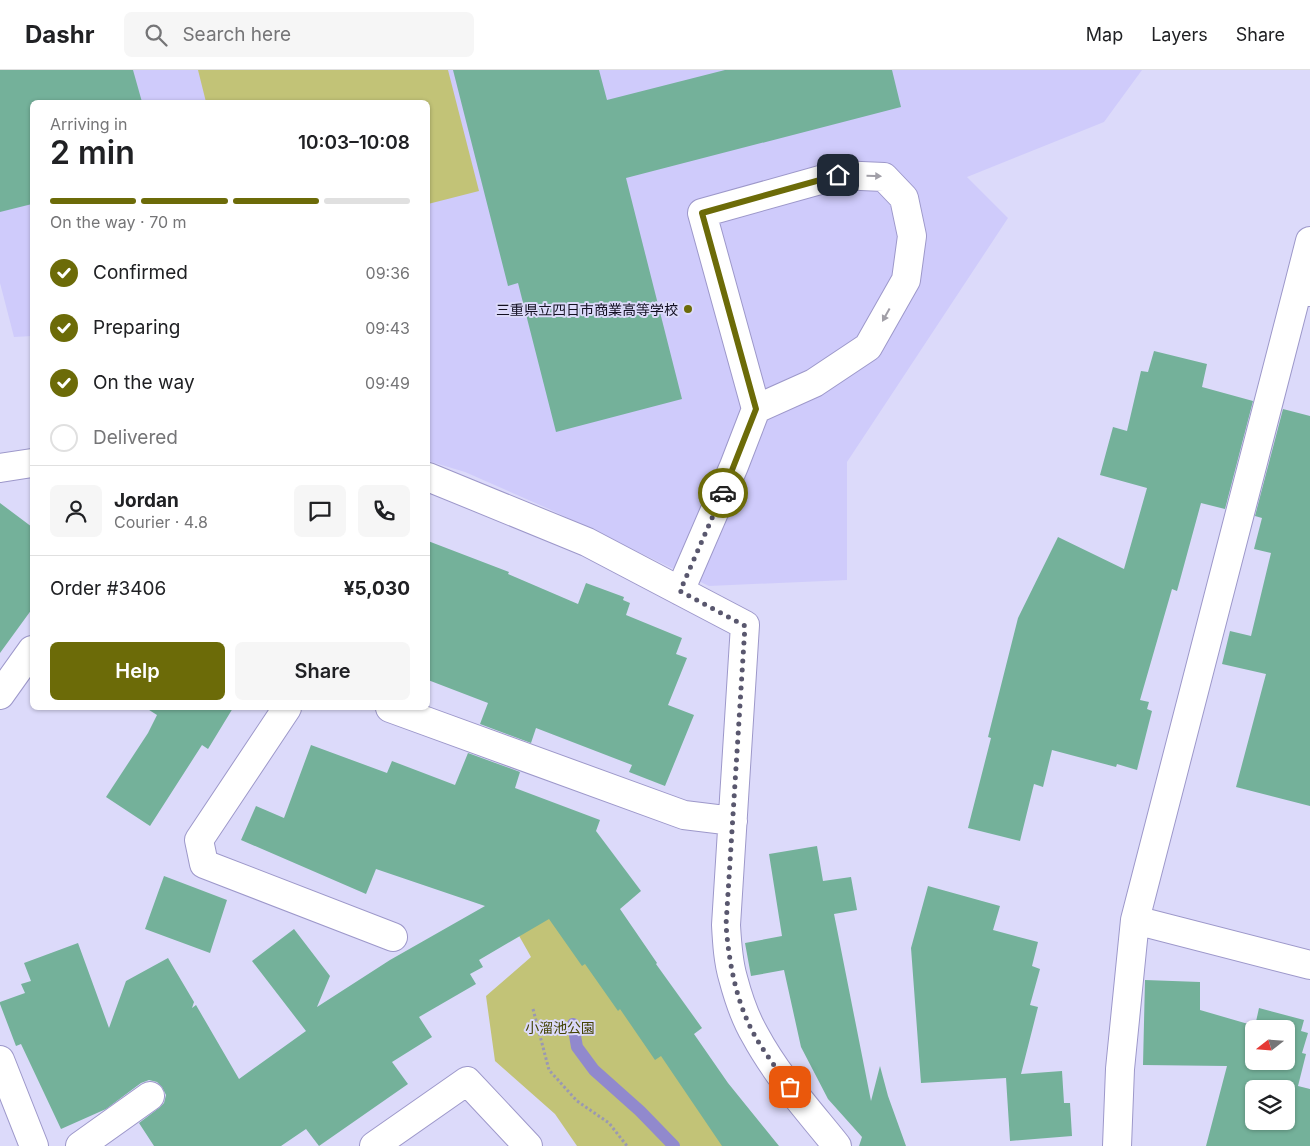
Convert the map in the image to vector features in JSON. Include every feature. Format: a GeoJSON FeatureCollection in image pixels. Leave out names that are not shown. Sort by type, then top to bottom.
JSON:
{"type":"FeatureCollection","features":[{"type":"Feature","properties":{"kind":"street"},"geometry":{"type":"LineString","coordinates":[[680,591],[734,466],[756,409],[702,213],[838,175],[884,177],[904,198],[912,236],[906,280],[868,347],[814,383],[756,409]]}},
{"type":"Feature","properties":{"kind":"street"},"geometry":{"type":"LineString","coordinates":[[1117,1146],[1120,1069],[1135,920],[1304,290],[1310,241]]}},
{"type":"Feature","properties":{"kind":"street"},"geometry":{"type":"LineString","coordinates":[[0,468],[30,463]]}},
{"type":"Feature","properties":{"kind":"street"},"geometry":{"type":"LineString","coordinates":[[430,478],[587,542],[745,626],[726,925],[732,976],[754,1035],[794,1092],[838,1146]]}},
{"type":"Feature","properties":{"kind":"street"},"geometry":{"type":"LineString","coordinates":[[0,695],[30,653]]}},
{"type":"Feature","properties":{"kind":"street"},"geometry":{"type":"LineString","coordinates":[[286,710],[198,840],[204,864],[393,937]]}},
{"type":"Feature","properties":{"kind":"street"},"geometry":{"type":"LineString","coordinates":[[395,710],[684,815],[734,821]]}},
{"type":"Feature","properties":{"kind":"street"},"geometry":{"type":"LineString","coordinates":[[1135,920],[1310,965]]}},
{"type":"Feature","properties":{"kind":"street"},"geometry":{"type":"LineString","coordinates":[[0,1060],[34,1146]]}},
{"type":"Feature","properties":{"kind":"street"},"geometry":{"type":"LineString","coordinates":[[374,1146],[467,1081],[528,1146]]}},
{"type":"Feature","properties":{"kind":"street"},"geometry":{"type":"LineString","coordinates":[[80,1146],[150,1096]]}},
{"type":"Feature","properties":{"kind":"path"},"geometry":{"type":"LineString","coordinates":[[532,1009],[549,1070],[577,1101],[609,1123],[627,1146]]}},
{"type":"Feature","properties":{"kind":"shaded area","name":"三重県立四日市商業高等学校"},"geometry":{"type":"Polygon","coordinates":[[[0,70],[1142,70],[1104,122],[967,177],[1008,218],[847,462],[847,580],[709,586],[549,509],[465,472],[430,462],[430,100],[30,100],[30,336],[14,337],[0,283],[0,70]]]}},
{"type":"Feature","properties":{"kind":"green space"},"geometry":{"type":"Polygon","coordinates":[[[198,70],[448,70],[479,191],[430,203],[430,100],[206,100],[198,70]]]}},
{"type":"Feature","properties":{"kind":"green space","name":"小溜池公園"},"geometry":{"type":"Polygon","coordinates":[[[478,863],[552,880],[736,1146],[577,1146],[555,1114],[495,1061],[486,996],[531,957],[478,863]]]}},
{"type":"Feature","properties":{"kind":"building"},"geometry":{"type":"Polygon","coordinates":[[[0,70],[133,70],[141,100],[30,100],[30,204],[0,212],[0,70]]]}},
{"type":"Feature","properties":{"kind":"building"},"geometry":{"type":"Polygon","coordinates":[[[453,70],[599,70],[607,100],[725,70],[892,70],[901,107],[626,178],[682,399],[556,432],[518,283],[508,286],[453,70]]]}},
{"type":"Feature","properties":{"kind":"building"},"geometry":{"type":"Polygon","coordinates":[[[1154,351],[1207,364],[1202,387],[1253,401],[1225,509],[1201,503],[1177,591],[1172,589],[1140,700],[1149,702],[1147,709],[1152,711],[1137,770],[1117,764],[1116,767],[1052,750],[1043,787],[1034,784],[1020,841],[968,828],[991,738],[988,737],[1018,618],[1058,537],[1124,569],[1147,488],[1100,475],[1113,427],[1127,431],[1141,371],[1148,372],[1154,351]]]}},
{"type":"Feature","properties":{"kind":"building"},"geometry":{"type":"Polygon","coordinates":[[[1283,409],[1310,416],[1310,806],[1236,787],[1266,674],[1222,664],[1230,631],[1251,636],[1271,553],[1254,549],[1262,518],[1255,516],[1283,409]]]}},
{"type":"Feature","properties":{"kind":"building"},"geometry":{"type":"Polygon","coordinates":[[[0,503],[30,526],[30,612],[0,653],[0,503]]]}},
{"type":"Feature","properties":{"kind":"building"},"geometry":{"type":"Polygon","coordinates":[[[430,542],[509,572],[508,574],[578,604],[586,583],[624,597],[623,600],[630,603],[626,615],[682,638],[676,654],[687,658],[668,705],[694,715],[665,786],[629,772],[632,765],[536,728],[531,743],[480,724],[488,703],[430,681],[430,542]]]}},
{"type":"Feature","properties":{"kind":"building"},"geometry":{"type":"Polygon","coordinates":[[[149,710],[232,710],[208,749],[202,745],[150,826],[106,797],[148,733],[157,715],[149,710]]]}},
{"type":"Feature","properties":{"kind":"building"},"geometry":{"type":"Polygon","coordinates":[[[311,745],[387,773],[392,761],[455,785],[468,753],[520,772],[515,788],[600,820],[596,831],[641,891],[620,909],[656,964],[702,1028],[694,1034],[728,1083],[779,1146],[722,1146],[661,1056],[655,1060],[620,1009],[618,1011],[585,964],[582,966],[549,919],[479,960],[483,967],[470,974],[476,984],[419,1017],[432,1037],[392,1062],[408,1084],[319,1146],[306,1129],[281,1146],[154,1146],[139,1123],[164,1103],[166,1095],[157,1082],[149,1080],[141,1083],[106,1109],[61,1129],[21,1044],[16,1046],[0,1004],[0,1002],[25,993],[21,984],[31,981],[24,963],[78,943],[109,1028],[126,981],[168,958],[194,1002],[192,1008],[196,1005],[239,1079],[306,1031],[252,961],[294,929],[330,976],[317,1007],[390,960],[485,906],[376,869],[366,894],[241,840],[256,806],[284,818],[311,745]]]}},
{"type":"Feature","properties":{"kind":"building"},"geometry":{"type":"Polygon","coordinates":[[[817,846],[823,881],[851,877],[857,910],[834,914],[871,1101],[880,1066],[888,1096],[906,1146],[859,1146],[862,1137],[828,1099],[801,1047],[784,970],[751,976],[745,943],[782,936],[769,854],[817,846]]]}},
{"type":"Feature","properties":{"kind":"building"},"geometry":{"type":"Polygon","coordinates":[[[164,876],[227,900],[210,953],[145,929],[164,876]]]}},
{"type":"Feature","properties":{"kind":"building"},"geometry":{"type":"Polygon","coordinates":[[[928,886],[1000,906],[993,930],[1038,942],[1032,966],[1040,969],[1030,1005],[1038,1007],[1021,1074],[1062,1071],[1064,1103],[1070,1103],[1072,1136],[1010,1141],[1006,1078],[921,1083],[911,948],[928,886]]]}},
{"type":"Feature","properties":{"kind":"building"},"geometry":{"type":"Polygon","coordinates":[[[1145,980],[1200,982],[1200,1010],[1245,1023],[1245,1070],[1295,1070],[1295,1020],[1256,1020],[1259,1008],[1304,1020],[1301,1031],[1308,1033],[1302,1053],[1306,1054],[1298,1086],[1310,1089],[1310,1146],[1206,1146],[1227,1066],[1143,1065],[1145,980]]]}},
{"type":"Feature","properties":{"kind":"waterway"},"geometry":{"type":"LineString","coordinates":[[573,1024],[577,1047],[594,1070],[640,1111],[674,1146]]}},
{"type":"Feature","properties":{"kind":"way so far"},"geometry":{"type":"LineString","coordinates":[[723,493],[680,591],[745,626],[726,925],[728,953],[732,976],[754,1035],[790,1087]]}},
{"type":"Feature","properties":{"kind":"place","name":"三重県立四日市商業高等学校"},"geometry":{"type":"Point","coordinates":[688,309]}},
{"type":"Feature","properties":{"kind":"route"},"geometry":{"type":"LineString","coordinates":[[723,493],[756,409],[702,213],[838,175]]}}]}
